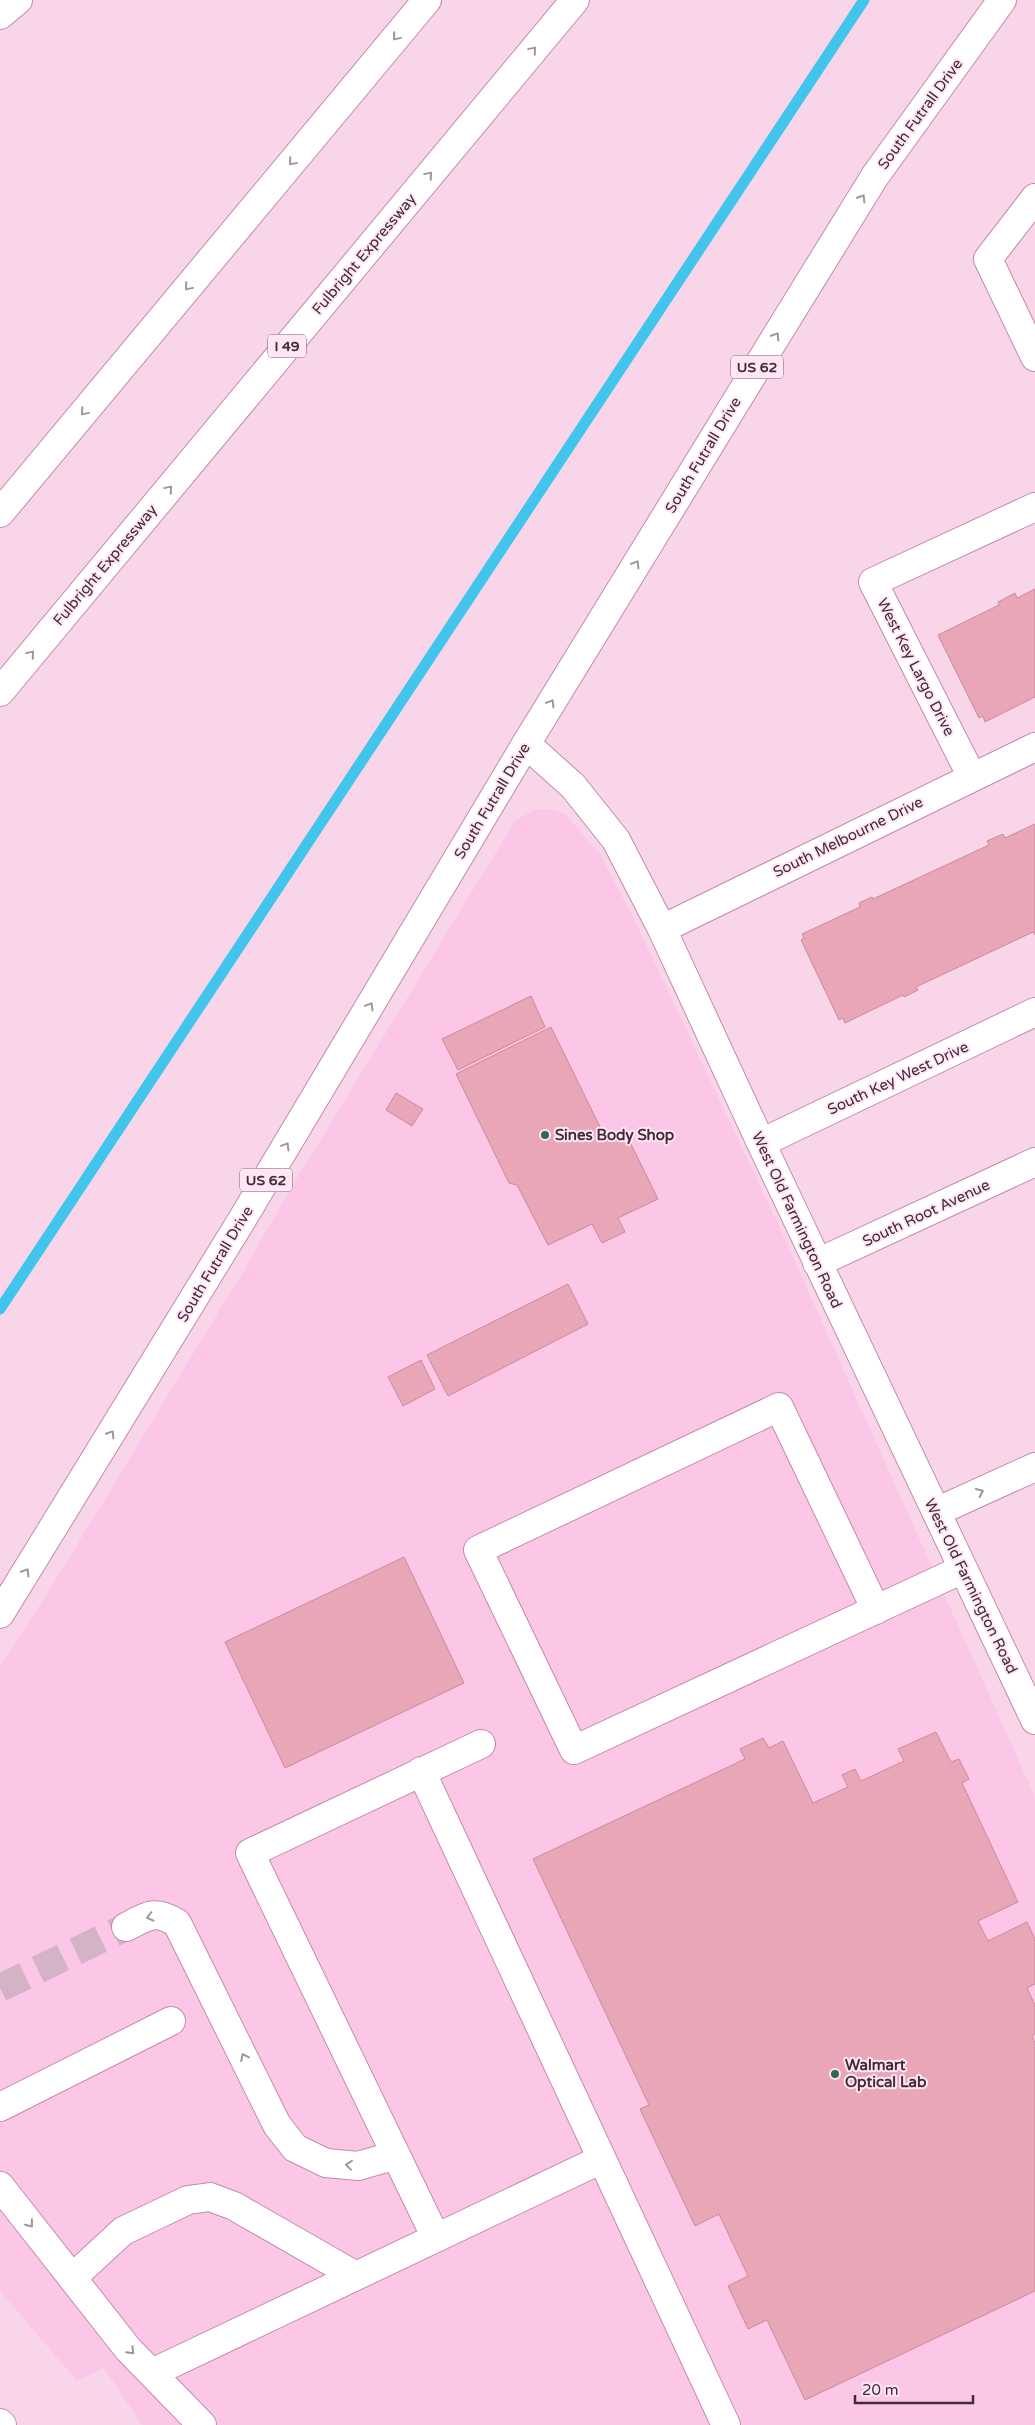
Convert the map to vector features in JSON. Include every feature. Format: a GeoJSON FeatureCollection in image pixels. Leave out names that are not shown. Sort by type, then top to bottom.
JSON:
{"type":"FeatureCollection","features":[{"type":"Feature","properties":{"kind":"main road"},"geometry":{"type":"LineString","coordinates":[[0,15],[18,0]]}},
{"type":"Feature","properties":{"kind":"main road"},"geometry":{"type":"LineString","coordinates":[[0,513],[427,0]]}},
{"type":"Feature","properties":{"kind":"main road","name":"Fulbright Expressway"},"geometry":{"type":"LineString","coordinates":[[0,692],[575,0]]}},
{"type":"Feature","properties":{"kind":"main road","name":"South Futrall Drive"},"geometry":{"type":"LineString","coordinates":[[0,1614],[243,1218],[526,744],[875,176],[1002,0]]}},
{"type":"Feature","properties":{"kind":"main road"},"geometry":{"type":"LineString","coordinates":[[1035,198],[988,259],[1035,357]]}},
{"type":"Feature","properties":{"kind":"main road","name":"West Key Largo Drive"},"geometry":{"type":"LineString","coordinates":[[972,777],[873,582],[1035,506]]}},
{"type":"Feature","properties":{"kind":"main road","name":"West Old Farmington Road"},"geometry":{"type":"LineString","coordinates":[[526,744],[573,786],[616,840],[662,929],[760,1143],[1035,1720]]}},
{"type":"Feature","properties":{"kind":"main road","name":"South Melbourne Drive"},"geometry":{"type":"LineString","coordinates":[[662,929],[1035,747]]}},
{"type":"Feature","properties":{"kind":"main road","name":"South Key West Drive"},"geometry":{"type":"LineString","coordinates":[[760,1143],[1035,1012]]}},
{"type":"Feature","properties":{"kind":"main road","name":"South Root Avenue"},"geometry":{"type":"LineString","coordinates":[[817,1263],[1035,1162]]}},
{"type":"Feature","properties":{"kind":"main road"},"geometry":{"type":"LineString","coordinates":[[876,1610],[779,1407],[478,1550],[574,1750],[876,1610],[963,1569]]}},
{"type":"Feature","properties":{"kind":"main road"},"geometry":{"type":"LineString","coordinates":[[936,1512],[1035,1467]]}},
{"type":"Feature","properties":{"kind":"main road"},"geometry":{"type":"LineString","coordinates":[[436,2238],[250,1852],[480,1744]]}},
{"type":"Feature","properties":{"kind":"main road"},"geometry":{"type":"LineString","coordinates":[[421,1771],[726,2425]]}},
{"type":"Feature","properties":{"kind":"main road"},"geometry":{"type":"LineString","coordinates":[[126,1927],[148,1916],[163,1914],[177,1923],[277,2125],[295,2148],[326,2163],[358,2166],[396,2154]]}},
{"type":"Feature","properties":{"kind":"main road"},"geometry":{"type":"LineString","coordinates":[[0,2107],[171,2021]]}},
{"type":"Feature","properties":{"kind":"main road"},"geometry":{"type":"LineString","coordinates":[[152,2373],[602,2159]]}},
{"type":"Feature","properties":{"kind":"main road"},"geometry":{"type":"LineString","coordinates":[[0,2186],[128,2349],[202,2425]]}},
{"type":"Feature","properties":{"kind":"main road"},"geometry":{"type":"LineString","coordinates":[[72,2278],[123,2231],[188,2200],[210,2197],[234,2206],[356,2276]]}},
{"type":"Feature","properties":{"kind":"shaded area"},"geometry":{"type":"Polygon","coordinates":[[[535,809],[550,809],[565,814],[600,854],[635,921],[785,1239],[1035,1797],[1035,2425],[142,2425],[104,2368],[77,2381],[0,2291],[0,1666],[52,1586],[244,1270],[288,1193],[515,821],[535,809]]]}},
{"type":"Feature","properties":{"kind":"building"},"geometry":{"type":"Polygon","coordinates":[[[1035,589],[1035,697],[985,722],[983,716],[979,718],[938,635],[999,605],[998,602],[1015,593],[1017,598],[1035,589]]]}},
{"type":"Feature","properties":{"kind":"building"},"geometry":{"type":"Polygon","coordinates":[[[1035,824],[1035,935],[1033,932],[916,987],[918,990],[904,997],[903,995],[845,1023],[843,1018],[839,1020],[801,940],[804,938],[802,934],[860,907],[859,903],[872,897],[873,899],[989,845],[987,841],[1003,834],[1005,838],[1035,824]]]}},
{"type":"Feature","properties":{"kind":"building"},"geometry":{"type":"Polygon","coordinates":[[[531,996],[545,1027],[458,1070],[442,1039],[531,996]]]}},
{"type":"Feature","properties":{"kind":"building","name":"Sines Body Shop"},"geometry":{"type":"Polygon","coordinates":[[[551,1027],[606,1139],[624,1130],[658,1199],[618,1218],[625,1232],[602,1243],[592,1224],[548,1245],[517,1185],[509,1183],[456,1074],[551,1027]]]}},
{"type":"Feature","properties":{"kind":"building"},"geometry":{"type":"Polygon","coordinates":[[[396,1093],[423,1109],[412,1126],[386,1110],[396,1093]]]}},
{"type":"Feature","properties":{"kind":"building"},"geometry":{"type":"Polygon","coordinates":[[[568,1284],[588,1324],[448,1396],[427,1355],[568,1284]]]}},
{"type":"Feature","properties":{"kind":"building"},"geometry":{"type":"Polygon","coordinates":[[[421,1360],[435,1389],[403,1406],[388,1377],[421,1360]]]}},
{"type":"Feature","properties":{"kind":"building"},"geometry":{"type":"Polygon","coordinates":[[[404,1557],[464,1683],[285,1768],[225,1642],[404,1557]]]}},
{"type":"Feature","properties":{"kind":"building","name":"Walmart Optical Lab"},"geometry":{"type":"Polygon","coordinates":[[[936,1732],[951,1762],[959,1759],[969,1779],[962,1783],[1018,1902],[978,1921],[988,1941],[1027,1922],[1035,1939],[1035,1984],[1027,1988],[1035,2005],[1035,2034],[1032,2036],[1035,2043],[1035,2291],[805,2400],[767,2320],[748,2329],[728,2286],[748,2276],[719,2214],[695,2226],[640,2109],[649,2105],[533,1859],[745,1759],[740,1749],[763,1738],[769,1748],[783,1741],[813,1803],[848,1787],[842,1775],[855,1769],[861,1781],[904,1761],[898,1749],[936,1732]]]}},
{"type":"Feature","properties":{"kind":"waterway"},"geometry":{"type":"LineString","coordinates":[[0,1309],[864,0]]}},
{"type":"Feature","properties":{"kind":"tunnel"},"geometry":{"type":"LineString","coordinates":[[0,1988],[126,1927]]}},
{"type":"Feature","properties":{"kind":"place","name":"Sines Body Shop"},"geometry":{"type":"Point","coordinates":[545,1135]}},
{"type":"Feature","properties":{"kind":"place","name":"Walmart Optical Lab"},"geometry":{"type":"Point","coordinates":[835,2074]}}]}
